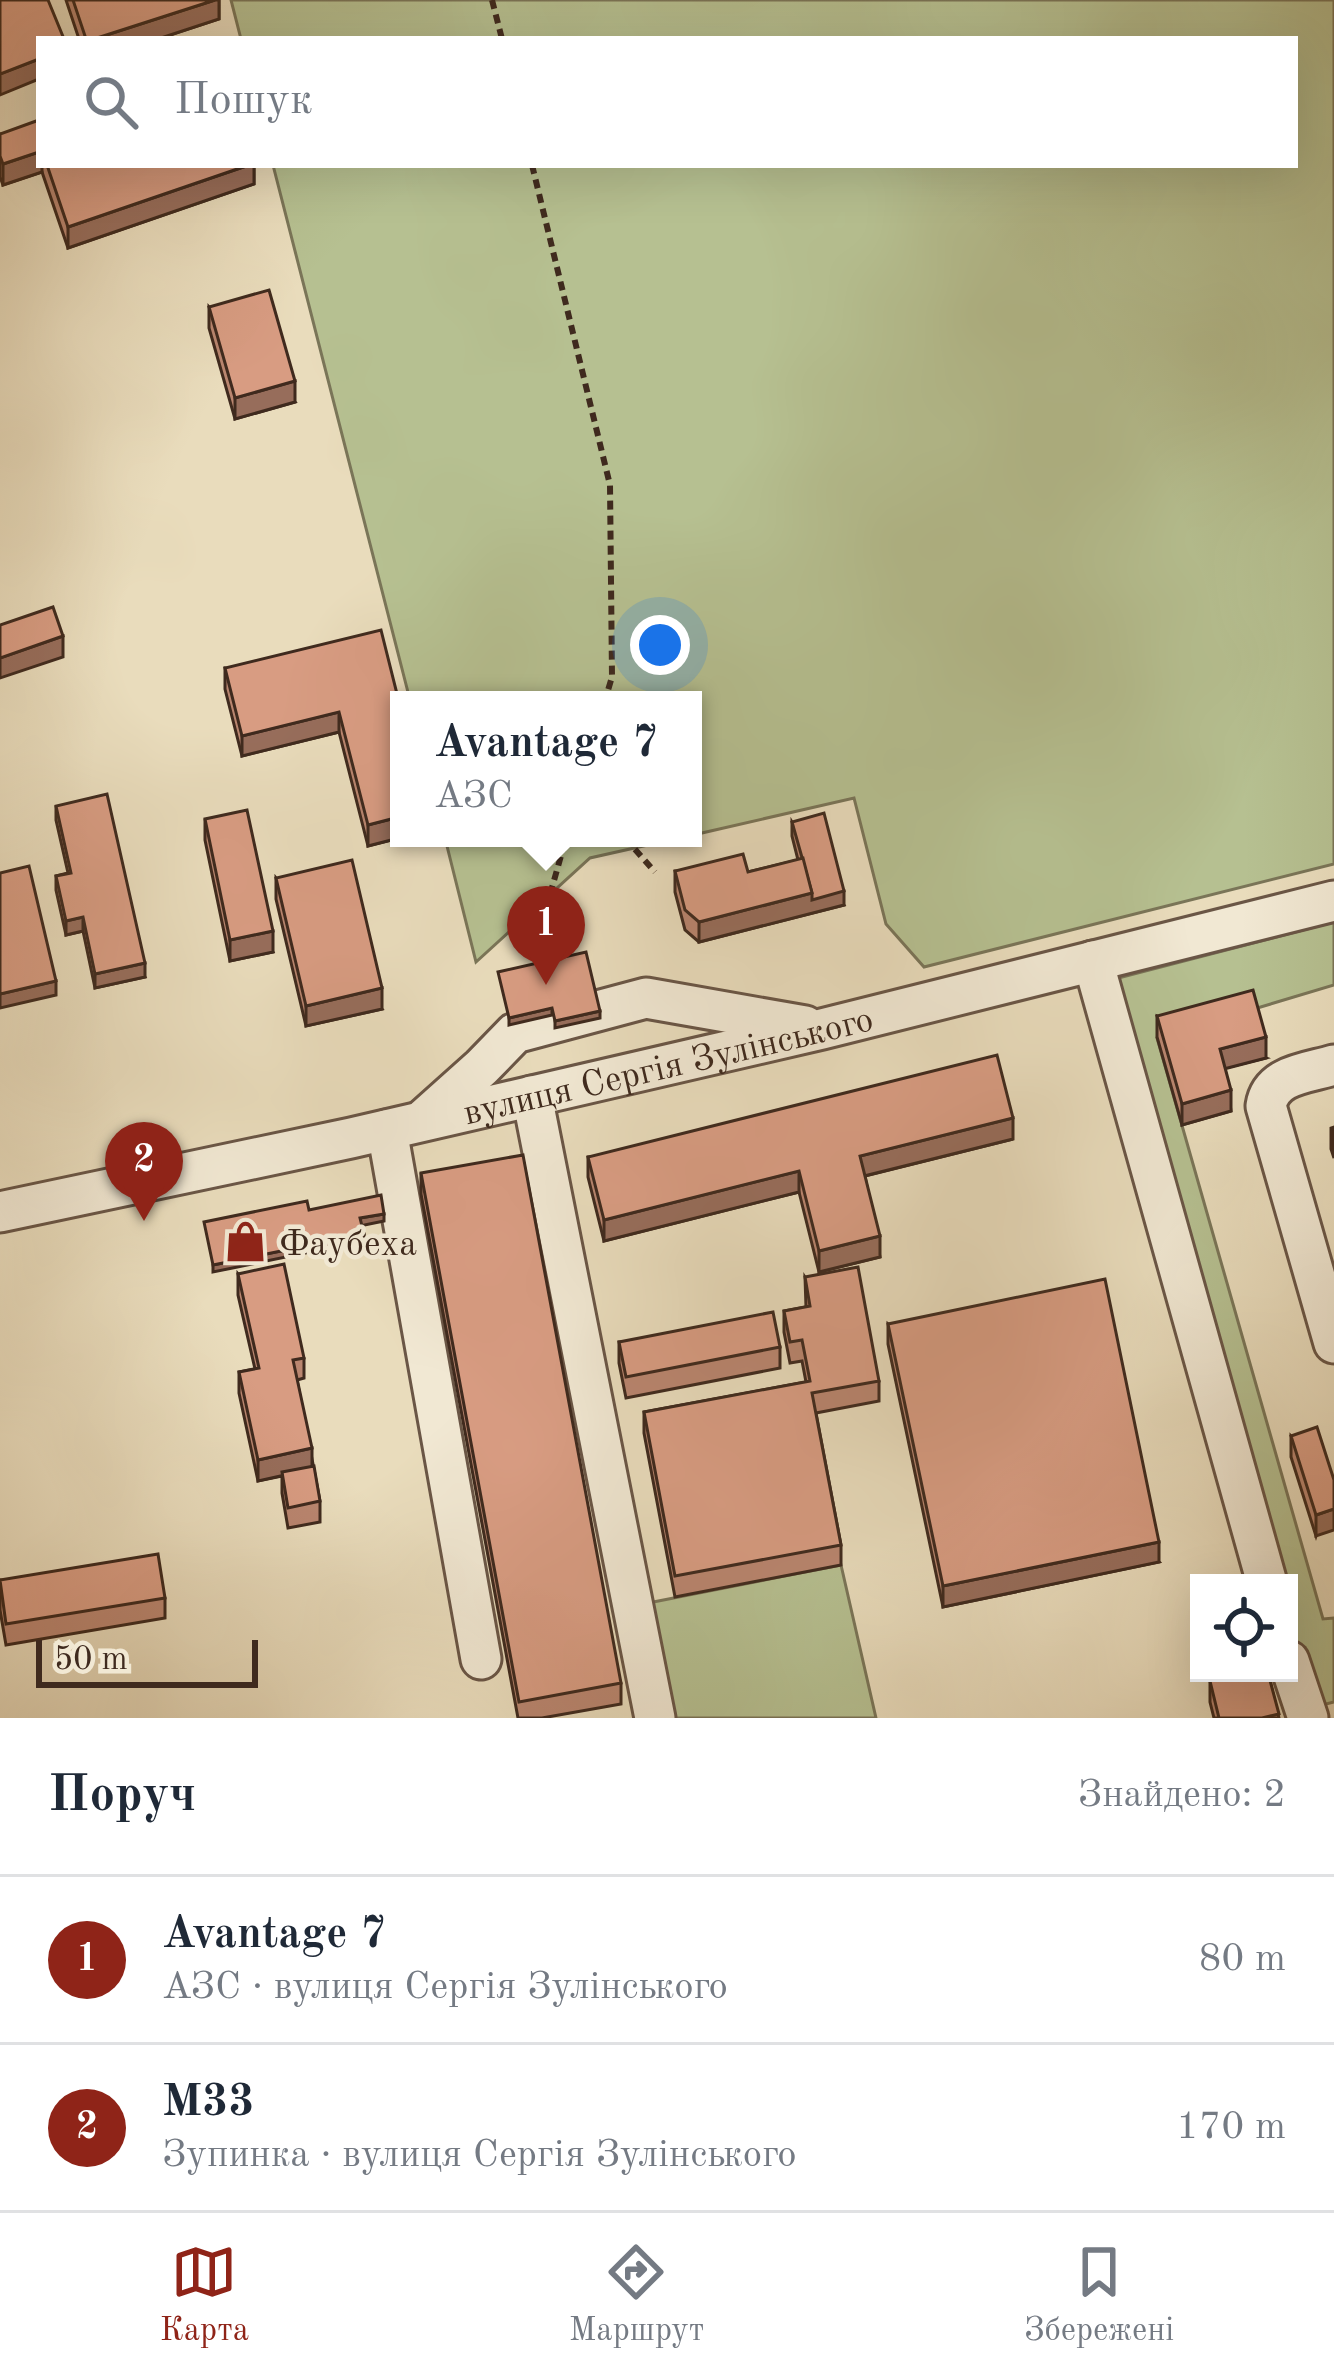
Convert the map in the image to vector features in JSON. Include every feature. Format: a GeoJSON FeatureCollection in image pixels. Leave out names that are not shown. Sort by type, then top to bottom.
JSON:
{"type":"FeatureCollection","features":[{"type":"Feature","properties":{"kind":"street","name":"вулиця Сергія Зулінського"},"geometry":{"type":"LineString","coordinates":[[0,1211],[403,1126],[822,1029],[1334,901]]}},
{"type":"Feature","properties":{"kind":"street"},"geometry":{"type":"LineString","coordinates":[[1093,961],[1264,1574]]}},
{"type":"Feature","properties":{"kind":"street"},"geometry":{"type":"LineString","coordinates":[[482,1659],[403,1126],[482,1067],[515,1033],[646,998],[822,1029]]}},
{"type":"Feature","properties":{"kind":"street"},"geometry":{"type":"LineString","coordinates":[[1334,1065],[1282,1080],[1273,1087],[1265,1106],[1334,1343]]}},
{"type":"Feature","properties":{"kind":"street"},"geometry":{"type":"LineString","coordinates":[[532,1096],[655,1718]]}},
{"type":"Feature","properties":{"kind":"street"},"geometry":{"type":"LineString","coordinates":[[1296,1682],[1307,1718]]}},
{"type":"Feature","properties":{"kind":"path"},"geometry":{"type":"LineString","coordinates":[[492,0],[501,36]]}},
{"type":"Feature","properties":{"kind":"path"},"geometry":{"type":"LineString","coordinates":[[533,168],[610,485],[607,691]]}},
{"type":"Feature","properties":{"kind":"path"},"geometry":{"type":"LineString","coordinates":[[548,1024],[535,948],[563,847]]}},
{"type":"Feature","properties":{"kind":"path"},"geometry":{"type":"LineString","coordinates":[[633,847],[655,872]]}},
{"type":"Feature","properties":{"kind":"green space"},"geometry":{"type":"Polygon","coordinates":[[[231,0],[1334,0],[1334,864],[924,967],[886,924],[854,798],[702,833],[702,691],[408,691],[274,168],[1298,168],[1298,36],[240,36],[231,0]]]}},
{"type":"Feature","properties":{"kind":"green space"},"geometry":{"type":"Polygon","coordinates":[[[447,847],[639,847],[590,858],[476,962],[447,847]]]}},
{"type":"Feature","properties":{"kind":"green space"},"geometry":{"type":"Polygon","coordinates":[[[1334,922],[1334,985],[1157,1038],[1323,1619],[1334,1618],[1334,1702],[1303,1710],[1295,1682],[1298,1574],[1264,1574],[1099,983],[1334,922]]]}},
{"type":"Feature","properties":{"kind":"green space"},"geometry":{"type":"Polygon","coordinates":[[[841,1565],[876,1718],[655,1718],[633,1606],[841,1565]]]}},
{"type":"Feature","properties":{"kind":"building"},"geometry":{"type":"Polygon","coordinates":[[[0,0],[48,0],[63,36],[36,36],[36,60],[0,74],[0,0]]]}},
{"type":"Feature","properties":{"kind":"building"},"geometry":{"type":"Polygon","coordinates":[[[73,0],[215,0],[103,36],[85,36],[73,0]]]}},
{"type":"Feature","properties":{"kind":"building"},"geometry":{"type":"Polygon","coordinates":[[[36,121],[36,153],[3,164],[0,134],[36,121]]]}},
{"type":"Feature","properties":{"kind":"building"},"geometry":{"type":"Polygon","coordinates":[[[48,168],[240,168],[68,227],[48,168]]]}},
{"type":"Feature","properties":{"kind":"building"},"geometry":{"type":"Polygon","coordinates":[[[269,290],[295,381],[235,398],[209,307],[269,290]]]}},
{"type":"Feature","properties":{"kind":"building"},"geometry":{"type":"Polygon","coordinates":[[[53,607],[63,636],[0,658],[0,625],[53,607]]]}},
{"type":"Feature","properties":{"kind":"building"},"geometry":{"type":"Polygon","coordinates":[[[381,630],[396,691],[390,691],[390,819],[368,825],[339,712],[242,736],[225,668],[381,630]]]}},
{"type":"Feature","properties":{"kind":"building"},"geometry":{"type":"Polygon","coordinates":[[[107,794],[145,963],[95,974],[83,917],[66,921],[56,876],[71,873],[56,806],[107,794]]]}},
{"type":"Feature","properties":{"kind":"building"},"geometry":{"type":"Polygon","coordinates":[[[247,810],[273,931],[230,940],[205,819],[247,810]]]}},
{"type":"Feature","properties":{"kind":"building"},"geometry":{"type":"Polygon","coordinates":[[[824,813],[844,891],[812,900],[792,822],[824,813]]]}},
{"type":"Feature","properties":{"kind":"building"},"geometry":{"type":"Polygon","coordinates":[[[743,854],[748,872],[803,858],[812,893],[699,922],[685,910],[675,871],[743,854]]]}},
{"type":"Feature","properties":{"kind":"building"},"geometry":{"type":"Polygon","coordinates":[[[352,860],[382,988],[306,1006],[276,878],[352,860]]]}},
{"type":"Feature","properties":{"kind":"building"},"geometry":{"type":"Polygon","coordinates":[[[29,866],[56,981],[0,994],[0,873],[29,866]]]}},
{"type":"Feature","properties":{"kind":"building"},"geometry":{"type":"Polygon","coordinates":[[[586,952],[600,1011],[555,1021],[552,1008],[509,1018],[498,972],[586,952]]]}},
{"type":"Feature","properties":{"kind":"building"},"geometry":{"type":"Polygon","coordinates":[[[1253,990],[1266,1037],[1220,1049],[1231,1090],[1182,1104],[1157,1016],[1253,990]]]}},
{"type":"Feature","properties":{"kind":"building"},"geometry":{"type":"Polygon","coordinates":[[[997,1055],[1013,1118],[860,1156],[880,1236],[819,1251],[799,1171],[604,1220],[588,1157],[997,1055]]]}},
{"type":"Feature","properties":{"kind":"building"},"geometry":{"type":"Polygon","coordinates":[[[523,1155],[621,1683],[519,1702],[421,1173],[523,1155]]]}},
{"type":"Feature","properties":{"kind":"building"},"geometry":{"type":"Polygon","coordinates":[[[381,1195],[384,1214],[360,1218],[364,1234],[213,1265],[204,1222],[307,1201],[309,1210],[381,1195]]]}},
{"type":"Feature","properties":{"kind":"building"},"geometry":{"type":"Polygon","coordinates":[[[284,1264],[304,1358],[293,1360],[312,1448],[258,1460],[239,1372],[259,1368],[238,1274],[284,1264]]]}},
{"type":"Feature","properties":{"kind":"building"},"geometry":{"type":"Polygon","coordinates":[[[858,1267],[879,1381],[812,1393],[841,1545],[675,1576],[644,1412],[810,1381],[802,1340],[790,1342],[784,1311],[810,1306],[805,1277],[858,1267]]]}},
{"type":"Feature","properties":{"kind":"building"},"geometry":{"type":"Polygon","coordinates":[[[1105,1279],[1159,1542],[943,1586],[888,1324],[1105,1279]]]}},
{"type":"Feature","properties":{"kind":"building"},"geometry":{"type":"Polygon","coordinates":[[[773,1312],[780,1347],[626,1377],[619,1342],[773,1312]]]}},
{"type":"Feature","properties":{"kind":"building"},"geometry":{"type":"Polygon","coordinates":[[[1317,1427],[1334,1480],[1334,1509],[1316,1515],[1291,1436],[1317,1427]]]}},
{"type":"Feature","properties":{"kind":"building"},"geometry":{"type":"Polygon","coordinates":[[[314,1466],[320,1501],[288,1508],[282,1472],[314,1466]]]}},
{"type":"Feature","properties":{"kind":"building"},"geometry":{"type":"Polygon","coordinates":[[[158,1554],[165,1598],[6,1624],[0,1580],[158,1554]]]}},
{"type":"Feature","properties":{"kind":"building"},"geometry":{"type":"Polygon","coordinates":[[[1210,1682],[1270,1682],[1279,1714],[1219,1718],[1210,1682]]]}},
{"type":"Feature","properties":{"kind":"place","name":"Avantage 7"},"geometry":{"type":"Point","coordinates":[546,985]}},
{"type":"Feature","properties":{"kind":"place","name":"М33"},"geometry":{"type":"Point","coordinates":[144,1221]}},
{"type":"Feature","properties":{"kind":"place","name":"Фаубеха"},"geometry":{"type":"Point","coordinates":[245,1242]}}]}
